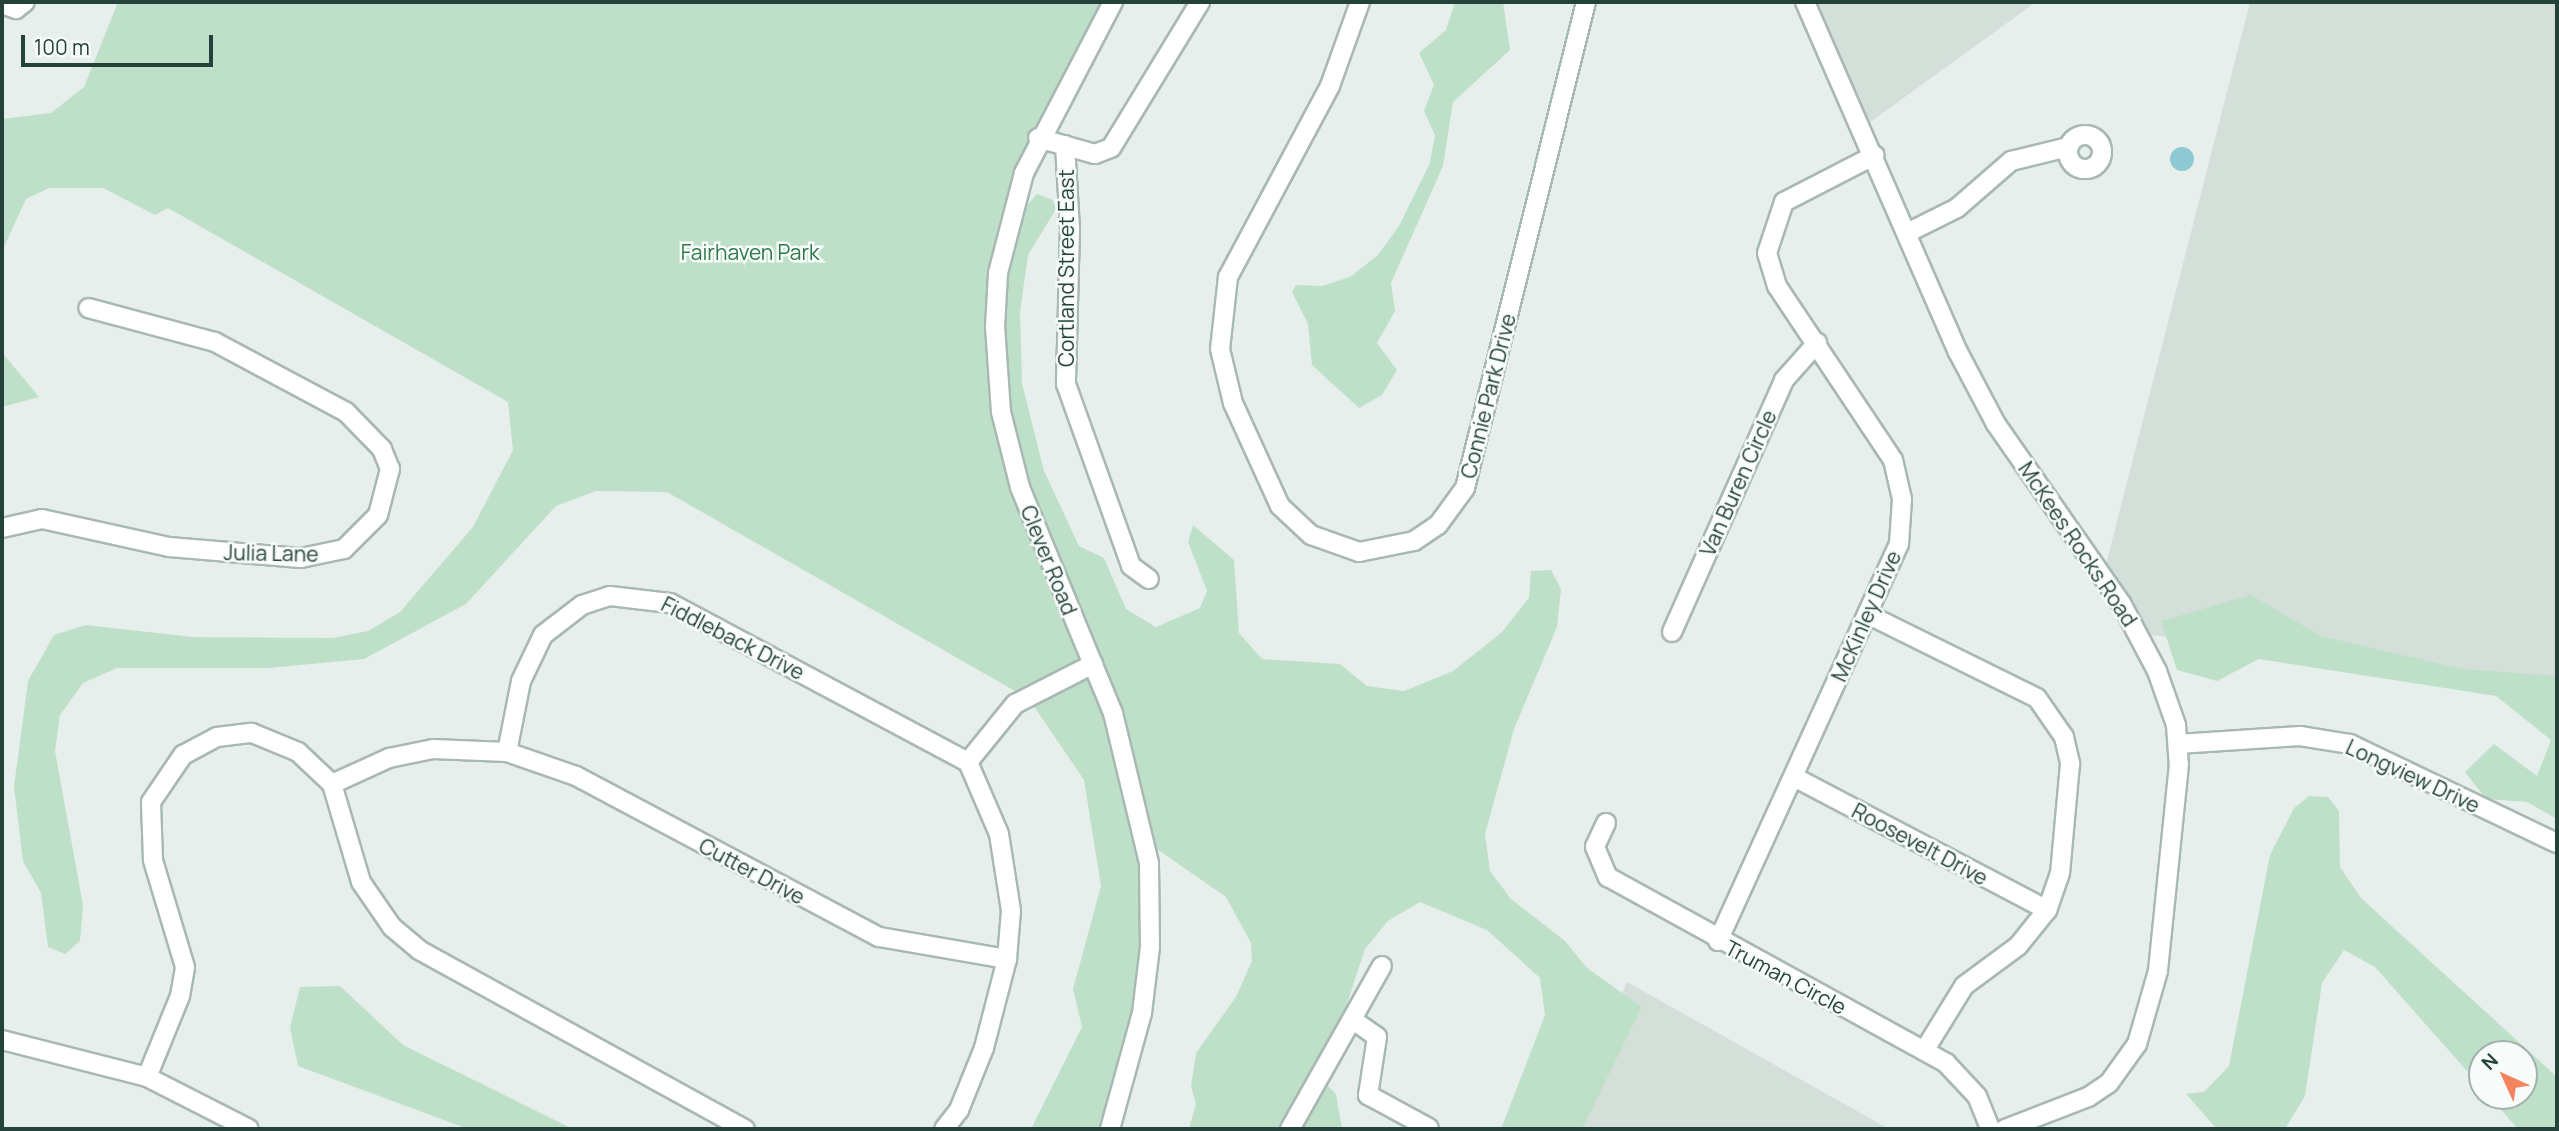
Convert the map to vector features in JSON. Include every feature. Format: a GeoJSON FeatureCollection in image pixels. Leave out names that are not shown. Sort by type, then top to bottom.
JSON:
{"type":"FeatureCollection","features":[{"type":"Feature","properties":{"kind":"street"},"geometry":{"type":"LineString","coordinates":[[2,4],[16,9],[25,2]]}},
{"type":"Feature","properties":{"kind":"street","name":"Clever Road"},"geometry":{"type":"LineString","coordinates":[[1110,1129],[1142,1013],[1151,903],[1141,811],[1093,664],[1033,527],[1001,412],[995,327],[998,273],[1038,138],[1114,2]]}},
{"type":"Feature","properties":{"kind":"street"},"geometry":{"type":"LineString","coordinates":[[1038,138],[1095,154],[1111,148],[1200,2]]}},
{"type":"Feature","properties":{"kind":"street","name":"Connie Park Drive"},"geometry":{"type":"LineString","coordinates":[[1360,2],[1330,86],[1228,277],[1220,349],[1233,403],[1280,506],[1311,535],[1359,552],[1413,541],[1438,525],[1465,488],[1586,2]]}},
{"type":"Feature","properties":{"kind":"street","name":"McKees Rocks Road"},"geometry":{"type":"LineString","coordinates":[[1805,2],[1875,155],[1907,233],[1996,424],[2138,633],[2171,707],[2178,744],[2158,971],[2137,1044],[2109,1083],[2088,1097],[2005,1129]]}},
{"type":"Feature","properties":{"kind":"street","name":"Cortland Street East"},"geometry":{"type":"LineString","coordinates":[[1065,145],[1070,228],[1066,384],[1131,566],[1149,579]]}},
{"type":"Feature","properties":{"kind":"street"},"geometry":{"type":"LineString","coordinates":[[1907,233],[1957,208],[2011,161],[2068,147]]}},
{"type":"Feature","properties":{"kind":"street","name":"McKinley Drive"},"geometry":{"type":"LineString","coordinates":[[1718,940],[1869,615],[1899,544],[1899,479],[1883,438],[1774,279],[1768,236],[1784,202],[1800,188],[1875,155]]}},
{"type":"Feature","properties":{"kind":"street","name":"Julia Lane"},"geometry":{"type":"LineString","coordinates":[[2,528],[42,519],[169,547],[300,558],[344,549],[378,515],[390,469],[382,449],[346,412],[215,342],[176,326],[88,308]]}},
{"type":"Feature","properties":{"kind":"street","name":"Van Buren Circle"},"geometry":{"type":"LineString","coordinates":[[1672,632],[1784,380],[1817,343]]}},
{"type":"Feature","properties":{"kind":"street","name":"Fiddleback Drive"},"geometry":{"type":"LineString","coordinates":[[507,752],[521,681],[543,635],[582,605],[642,595],[694,615],[968,762]]}},
{"type":"Feature","properties":{"kind":"street"},"geometry":{"type":"LineString","coordinates":[[1869,615],[2017,684],[2052,715],[2070,764],[2060,873],[2047,910],[2018,946],[1964,986],[1924,1051]]}},
{"type":"Feature","properties":{"kind":"street"},"geometry":{"type":"LineString","coordinates":[[944,1129],[971,1085],[1007,960],[1007,870],[968,762],[1015,704],[1093,664]]}},
{"type":"Feature","properties":{"kind":"street"},"geometry":{"type":"LineString","coordinates":[[147,1077],[180,996],[185,967],[148,839],[159,784],[199,745],[252,733],[298,752],[332,784],[361,882],[392,927],[419,950],[745,1129]]}},
{"type":"Feature","properties":{"kind":"street","name":"Longview Drive"},"geometry":{"type":"LineString","coordinates":[[2178,744],[2300,736],[2350,744],[2557,843]]}},
{"type":"Feature","properties":{"kind":"street"},"geometry":{"type":"LineString","coordinates":[[332,784],[389,758],[433,749],[507,752]]}},
{"type":"Feature","properties":{"kind":"street","name":"Cutter Drive"},"geometry":{"type":"LineString","coordinates":[[507,752],[576,776],[879,937],[1007,960]]}},
{"type":"Feature","properties":{"kind":"street","name":"Roosevelt Drive"},"geometry":{"type":"LineString","coordinates":[[1794,777],[2047,910]]}},
{"type":"Feature","properties":{"kind":"street","name":"Truman Circle"},"geometry":{"type":"LineString","coordinates":[[1606,824],[1595,847],[1608,877],[1718,940],[1924,1051],[1965,1081],[1990,1129]]}},
{"type":"Feature","properties":{"kind":"street"},"geometry":{"type":"LineString","coordinates":[[1290,1129],[1382,965]]}},
{"type":"Feature","properties":{"kind":"street"},"geometry":{"type":"LineString","coordinates":[[1353,1020],[1377,1037],[1368,1095],[1429,1128]]}},
{"type":"Feature","properties":{"kind":"street"},"geometry":{"type":"LineString","coordinates":[[2,1040],[147,1077],[249,1129]]}},
{"type":"Feature","properties":{"kind":"shaded area"},"geometry":{"type":"Polygon","coordinates":[[[1805,2],[2036,2],[1862,128],[1805,2]]]}},
{"type":"Feature","properties":{"kind":"shaded area"},"geometry":{"type":"Polygon","coordinates":[[[2250,2],[2557,2],[2557,694],[2138,633],[2103,576],[2250,2]]]}},
{"type":"Feature","properties":{"kind":"shaded area"},"geometry":{"type":"Polygon","coordinates":[[[1627,982],[1889,1129],[1564,1129],[1627,982]]]}},
{"type":"Feature","properties":{"kind":"green space","name":"Fairhaven Park"},"geometry":{"type":"Polygon","coordinates":[[[118,2],[1113,2],[1038,138],[998,273],[1001,412],[1050,568],[1140,811],[1149,947],[1109,1129],[1031,1129],[1082,1027],[1073,989],[1101,886],[1084,780],[1029,699],[667,492],[596,491],[556,506],[466,604],[364,659],[268,668],[117,668],[83,683],[60,715],[55,751],[83,905],[80,941],[65,954],[48,947],[41,893],[23,861],[14,787],[28,681],[54,635],[86,625],[192,637],[333,638],[368,631],[400,612],[473,527],[513,450],[508,402],[168,208],[155,215],[103,188],[49,188],[26,199],[2,251],[2,119],[51,113],[84,87],[118,2]]]}},
{"type":"Feature","properties":{"kind":"green space"},"geometry":{"type":"Polygon","coordinates":[[[1455,2],[1503,2],[1510,50],[1453,102],[1443,166],[1391,283],[1395,311],[1377,343],[1397,370],[1382,395],[1359,408],[1312,365],[1308,324],[1292,292],[1296,285],[1322,286],[1350,277],[1378,255],[1399,226],[1430,163],[1435,135],[1424,111],[1434,85],[1419,53],[1446,30],[1455,2]]]}},
{"type":"Feature","properties":{"kind":"green space"},"geometry":{"type":"Polygon","coordinates":[[[1037,194],[1053,200],[1056,209],[1028,255],[1020,312],[1022,383],[1044,471],[1079,546],[1104,558],[1126,609],[1156,627],[1200,608],[1207,591],[1188,542],[1193,525],[1234,560],[1239,633],[1262,659],[1340,664],[1367,686],[1404,691],[1453,671],[1501,633],[1529,598],[1531,571],[1551,570],[1561,589],[1557,627],[1514,729],[1485,834],[1490,871],[1511,899],[1565,941],[1587,968],[1642,1007],[1582,1129],[1501,1129],[1545,1015],[1540,978],[1487,930],[1420,902],[1388,921],[1365,949],[1344,1013],[1304,1081],[1288,1129],[1189,1129],[1196,1104],[1191,1086],[1196,1053],[1236,997],[1252,961],[1251,943],[1226,897],[1154,847],[1130,761],[1035,524],[1006,411],[998,327],[1012,223],[1037,194]]]}},
{"type":"Feature","properties":{"kind":"green space"},"geometry":{"type":"Polygon","coordinates":[[[2,353],[5,356],[39,397],[2,407],[2,353]]]}},
{"type":"Feature","properties":{"kind":"green space"},"geometry":{"type":"Polygon","coordinates":[[[2251,595],[2321,636],[2462,669],[2557,676],[2557,819],[2527,802],[2486,799],[2465,772],[2494,744],[2537,776],[2551,740],[2496,696],[2259,659],[2217,681],[2177,670],[2161,621],[2251,595]]]}},
{"type":"Feature","properties":{"kind":"green space"},"geometry":{"type":"Polygon","coordinates":[[[2309,796],[2328,797],[2339,811],[2340,867],[2361,898],[2516,1040],[2468,1040],[2468,1072],[2375,967],[2344,950],[2322,983],[2305,1096],[2285,1129],[2217,1129],[2186,1094],[2204,1092],[2229,1066],[2270,855],[2294,808],[2309,796]]]}},
{"type":"Feature","properties":{"kind":"green space"},"geometry":{"type":"Polygon","coordinates":[[[340,986],[403,1045],[573,1129],[468,1129],[298,1066],[290,1027],[300,987],[340,986]]]}},
{"type":"Feature","properties":{"kind":"green space"},"geometry":{"type":"Polygon","coordinates":[[[2538,1060],[2557,1077],[2557,1129],[2518,1129],[2501,1110],[2538,1110],[2538,1060]]]}},
{"type":"Feature","properties":{"kind":"green space"},"geometry":{"type":"Polygon","coordinates":[[[1320,1078],[1336,1094],[1342,1129],[1292,1129],[1320,1078]]]}},
{"type":"Feature","properties":{"kind":"water"},"geometry":{"type":"Polygon","coordinates":[[[2182,147],[2190,151],[2194,159],[2190,167],[2182,171],[2174,167],[2170,159],[2174,151],[2182,147]]]}}]}
